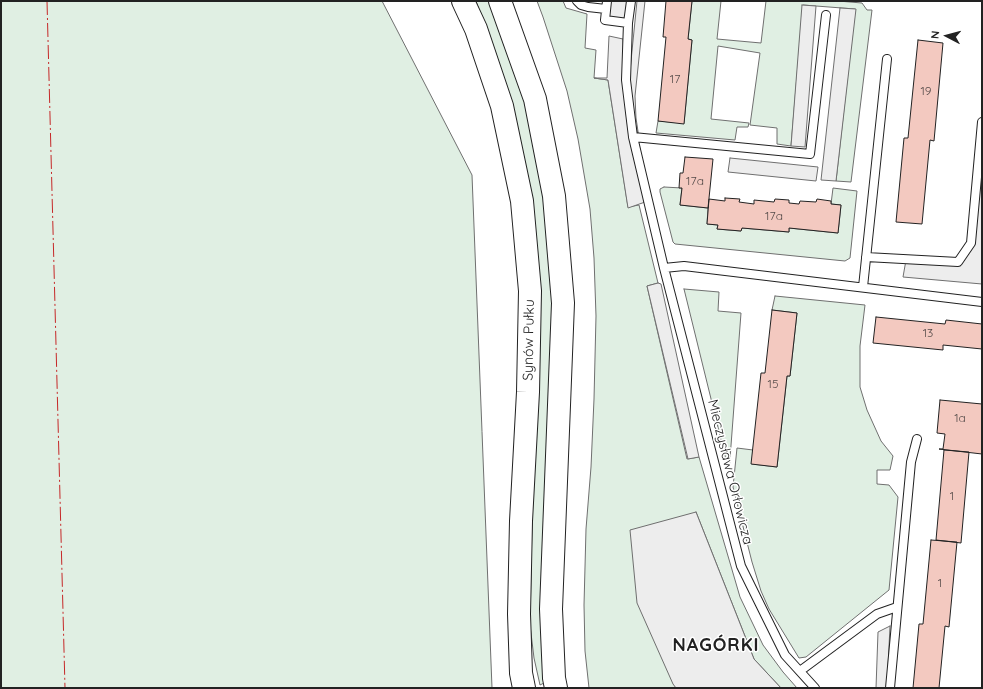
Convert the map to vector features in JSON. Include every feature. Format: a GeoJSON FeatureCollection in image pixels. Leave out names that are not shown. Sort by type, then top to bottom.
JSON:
{"type":"FeatureCollection","features":[{"type":"Feature","properties":{"kind":"main road","name":"Synów Pułku"},"geometry":{"type":"LineString","coordinates":[[463,1],[476,29],[502,106],[522,201],[530,291],[528,392],[521,521],[519,606],[521,673],[524,688]]}},
{"type":"Feature","properties":{"kind":"main road"},"geometry":{"type":"LineString","coordinates":[[500,1],[535,99],[554,196],[563,303],[551,608],[554,678],[556,688]]}},
{"type":"Feature","properties":{"kind":"lane"},"geometry":{"type":"LineString","coordinates":[[577,1],[581,5],[588,7],[606,5],[605,20],[628,23]]}},
{"type":"Feature","properties":{"kind":"lane","name":"Mieczysława Orłowicza"},"geometry":{"type":"LineString","coordinates":[[631,1],[628,23],[626,80],[633,137],[664,268],[741,566],[785,655],[815,688]]}},
{"type":"Feature","properties":{"kind":"lane"},"geometry":{"type":"LineString","coordinates":[[633,137],[810,154],[826,15]]}},
{"type":"Feature","properties":{"kind":"lane"},"geometry":{"type":"LineString","coordinates":[[863,287],[888,59]]}},
{"type":"Feature","properties":{"kind":"lane"},"geometry":{"type":"LineString","coordinates":[[866,257],[958,262],[972,243],[982,122]]}},
{"type":"Feature","properties":{"kind":"lane"},"geometry":{"type":"LineString","coordinates":[[664,268],[684,266],[982,302]]}},
{"type":"Feature","properties":{"kind":"lane"},"geometry":{"type":"LineString","coordinates":[[890,688],[911,462],[917,439]]}},
{"type":"Feature","properties":{"kind":"lane"},"geometry":{"type":"LineString","coordinates":[[800,671],[877,614],[897,608]]}},
{"type":"Feature","properties":{"kind":"green space"},"geometry":{"type":"Polygon","coordinates":[[[1,1],[382,1],[472,175],[492,688],[1,688],[1,1]]]}},
{"type":"Feature","properties":{"kind":"green space"},"geometry":{"type":"Polygon","coordinates":[[[476,1],[493,1],[526,104],[545,196],[552,290],[546,682],[540,685],[534,658],[530,625],[532,522],[511,105],[476,1]]]}},
{"type":"Feature","properties":{"kind":"green space"},"geometry":{"type":"Polygon","coordinates":[[[537,1],[563,1],[566,8],[587,14],[585,48],[596,50],[594,78],[608,80],[628,207],[639,205],[658,283],[647,286],[687,459],[699,457],[740,597],[763,645],[797,688],[781,688],[754,659],[696,512],[680,688],[589,688],[585,651],[584,605],[586,529],[594,399],[596,316],[594,258],[590,209],[578,139],[567,91],[537,1]]]}},
{"type":"Feature","properties":{"kind":"green space"},"geometry":{"type":"Polygon","coordinates":[[[692,1],[721,1],[717,39],[761,43],[766,1],[838,1],[862,3],[867,10],[872,10],[851,182],[836,181],[855,9],[803,5],[791,146],[777,144],[777,128],[750,125],[760,53],[718,46],[711,119],[749,123],[748,127],[737,127],[735,140],[656,133],[658,121],[684,123],[692,40],[688,39],[692,1]]]}},
{"type":"Feature","properties":{"kind":"green space"},"geometry":{"type":"Polygon","coordinates":[[[664,187],[682,188],[680,205],[708,208],[707,224],[718,225],[717,229],[741,231],[742,228],[789,232],[789,228],[838,233],[841,205],[831,204],[833,188],[857,191],[850,258],[845,261],[675,244],[673,242],[660,192],[660,189],[664,187]]]}},
{"type":"Feature","properties":{"kind":"green space"},"geometry":{"type":"Polygon","coordinates":[[[684,289],[719,292],[718,311],[741,313],[729,472],[684,289]]]}},
{"type":"Feature","properties":{"kind":"green space"},"geometry":{"type":"Polygon","coordinates":[[[775,296],[865,305],[860,346],[860,387],[867,410],[881,441],[893,456],[890,470],[877,470],[877,484],[889,485],[898,497],[889,590],[806,657],[799,658],[769,609],[761,591],[733,487],[737,448],[753,450],[752,464],[777,467],[787,376],[790,376],[797,313],[772,310],[775,296]]]}},
{"type":"Feature","properties":{"kind":"shaded area"},"geometry":{"type":"Polygon","coordinates":[[[607,1],[631,1],[628,23],[605,20],[607,1]]]}},
{"type":"Feature","properties":{"kind":"shaded area"},"geometry":{"type":"Polygon","coordinates":[[[637,1],[645,1],[635,96],[639,138],[633,115],[648,201],[628,208],[608,80],[594,78],[607,78],[609,36],[623,39],[625,80],[628,91],[637,1]]]}},
{"type":"Feature","properties":{"kind":"shaded area"},"geometry":{"type":"Polygon","coordinates":[[[802,5],[816,6],[805,147],[791,146],[802,5]]]}},
{"type":"Feature","properties":{"kind":"shaded area"},"geometry":{"type":"Polygon","coordinates":[[[840,8],[856,9],[836,181],[821,180],[840,8]]]}},
{"type":"Feature","properties":{"kind":"shaded area"},"geometry":{"type":"Polygon","coordinates":[[[982,122],[982,284],[903,277],[906,260],[958,262],[971,243],[982,122]]]}},
{"type":"Feature","properties":{"kind":"shaded area"},"geometry":{"type":"Polygon","coordinates":[[[730,158],[818,167],[816,181],[728,172],[730,158]]]}},
{"type":"Feature","properties":{"kind":"shaded area"},"geometry":{"type":"Polygon","coordinates":[[[658,283],[661,284],[699,457],[688,459],[647,286],[658,283]]]}},
{"type":"Feature","properties":{"kind":"shaded area"},"geometry":{"type":"Polygon","coordinates":[[[696,512],[754,659],[781,688],[676,688],[673,684],[637,603],[630,530],[696,512]]]}},
{"type":"Feature","properties":{"kind":"shaded area"},"geometry":{"type":"Polygon","coordinates":[[[890,626],[887,688],[876,688],[878,632],[890,626]]]}},
{"type":"Feature","properties":{"kind":"building"},"geometry":{"type":"Polygon","coordinates":[[[666,1],[692,1],[688,39],[692,40],[684,124],[658,121],[666,37],[663,37],[666,1]]]}},
{"type":"Feature","properties":{"kind":"building"},"geometry":{"type":"Polygon","coordinates":[[[918,40],[943,43],[934,141],[930,140],[922,224],[896,222],[904,138],[908,138],[918,40]]]}},
{"type":"Feature","properties":{"kind":"building"},"geometry":{"type":"Polygon","coordinates":[[[685,157],[713,159],[708,208],[680,205],[682,188],[679,188],[680,173],[683,173],[685,157]]]}},
{"type":"Feature","properties":{"kind":"building"},"geometry":{"type":"Polygon","coordinates":[[[725,198],[740,199],[739,202],[754,204],[754,200],[774,202],[775,199],[789,200],[789,203],[799,204],[800,201],[816,202],[817,199],[831,201],[831,204],[841,205],[838,233],[789,228],[789,232],[742,228],[741,231],[717,229],[718,225],[707,224],[709,199],[725,201],[725,198]]]}},
{"type":"Feature","properties":{"kind":"building"},"geometry":{"type":"Polygon","coordinates":[[[772,310],[797,313],[790,376],[787,376],[777,467],[751,464],[761,373],[765,373],[772,310]]]}},
{"type":"Feature","properties":{"kind":"building"},"geometry":{"type":"Polygon","coordinates":[[[876,317],[945,324],[946,320],[982,324],[982,349],[943,345],[943,350],[873,343],[876,317]]]}},
{"type":"Feature","properties":{"kind":"building"},"geometry":{"type":"Polygon","coordinates":[[[940,400],[982,404],[982,454],[939,449],[943,449],[945,434],[937,433],[940,400]]]}},
{"type":"Feature","properties":{"kind":"building"},"geometry":{"type":"Polygon","coordinates":[[[944,450],[969,452],[961,543],[936,540],[944,450]]]}},
{"type":"Feature","properties":{"kind":"building"},"geometry":{"type":"Polygon","coordinates":[[[931,540],[957,542],[949,627],[945,626],[939,688],[913,688],[919,624],[923,624],[931,540]]]}},
{"type":"Feature","properties":{"kind":"power"},"geometry":{"type":"LineString","coordinates":[[47,1],[65,688]]}},
{"type":"Feature","properties":{"kind":"district","name":"NAGÓRKI"},"geometry":{"type":"Point","coordinates":[716,646]}}]}
